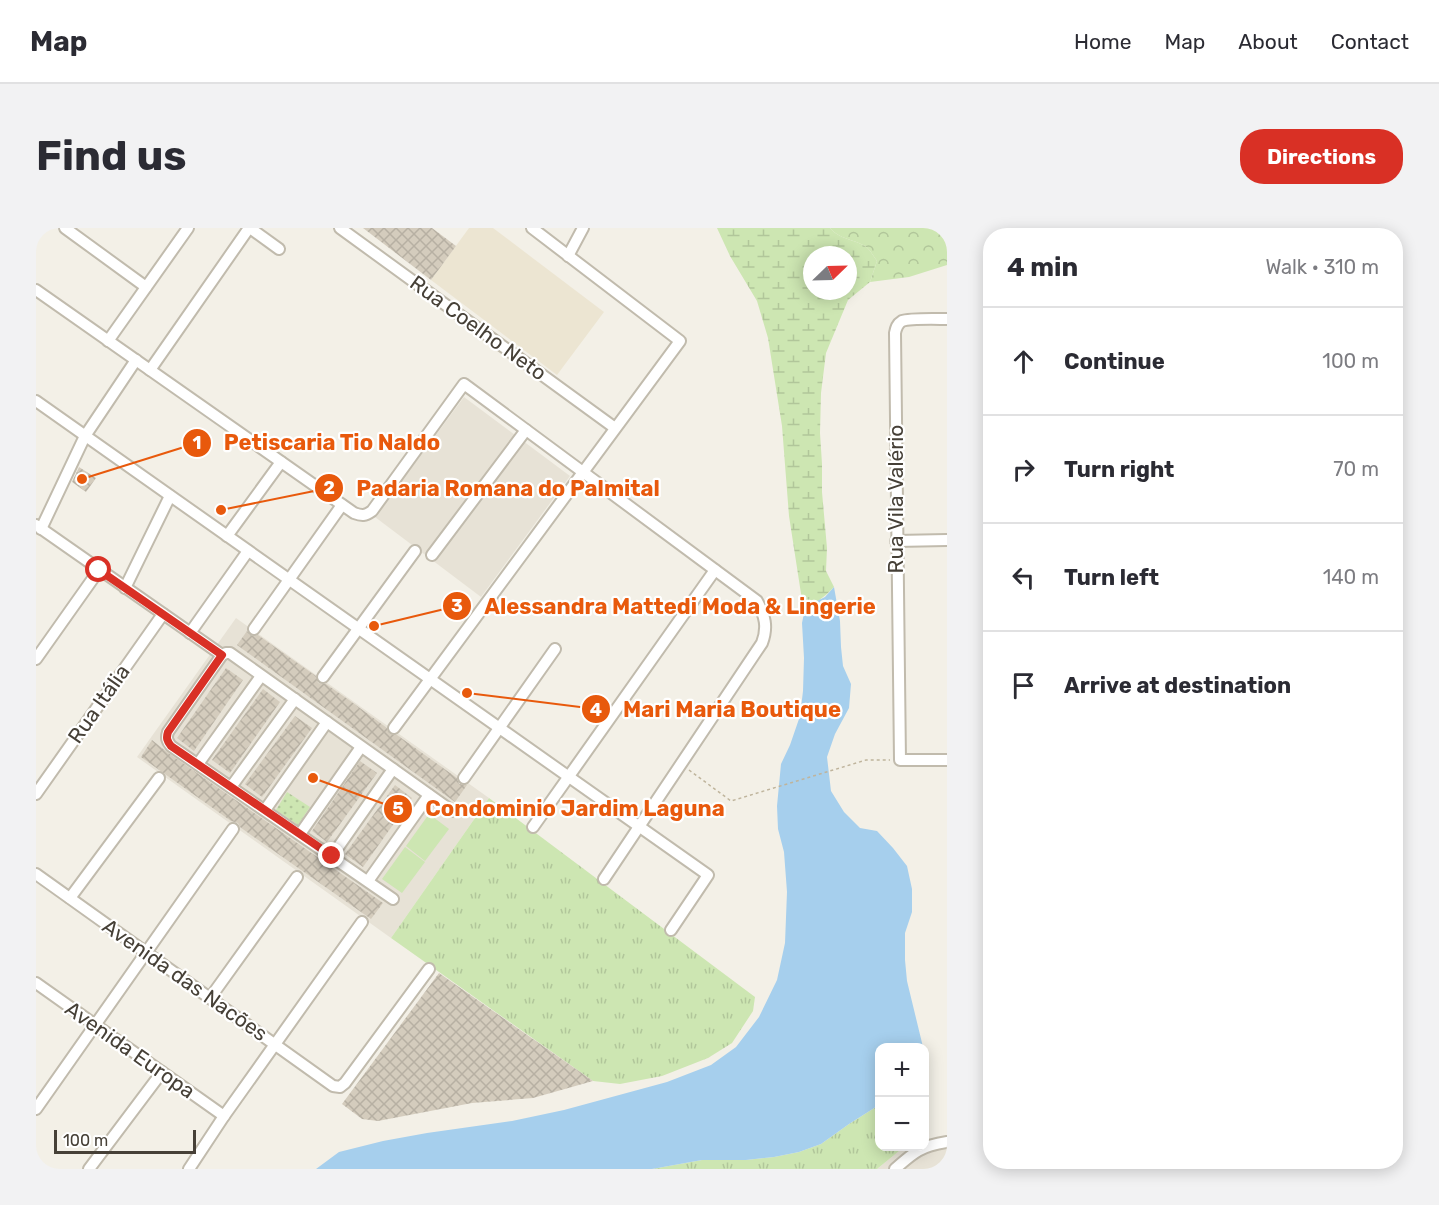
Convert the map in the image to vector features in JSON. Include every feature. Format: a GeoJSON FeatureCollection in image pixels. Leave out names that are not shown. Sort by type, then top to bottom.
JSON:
{"type":"FeatureCollection","features":[{"type":"Feature","properties":{"kind":"street"},"geometry":{"type":"LineString","coordinates":[[65,228],[147,287]]}},
{"type":"Feature","properties":{"kind":"street"},"geometry":{"type":"LineString","coordinates":[[108,341],[188,228]]}},
{"type":"Feature","properties":{"kind":"street"},"geometry":{"type":"LineString","coordinates":[[150,370],[250,228],[279,249]]}},
{"type":"Feature","properties":{"kind":"street","name":"Rua Coelho Neto"},"geometry":{"type":"LineString","coordinates":[[340,228],[615,428]]}},
{"type":"Feature","properties":{"kind":"street"},"geometry":{"type":"LineString","coordinates":[[394,728],[680,340],[532,228]]}},
{"type":"Feature","properties":{"kind":"street"},"geometry":{"type":"LineString","coordinates":[[568,256],[584,228]]}},
{"type":"Feature","properties":{"kind":"street"},"geometry":{"type":"LineString","coordinates":[[36,290],[342,505],[361,516],[368,515],[372,511],[464,384],[757,601],[766,624],[762,643],[604,879]]}},
{"type":"Feature","properties":{"kind":"street","name":"Rua Vila Valério"},"geometry":{"type":"LineString","coordinates":[[900,760],[895,345],[897,326],[908,320],[947,319]]}},
{"type":"Feature","properties":{"kind":"street"},"geometry":{"type":"LineString","coordinates":[[136,360],[85,436],[38,527],[222,655]]}},
{"type":"Feature","properties":{"kind":"street"},"geometry":{"type":"LineString","coordinates":[[36,401],[708,875],[671,930]]}},
{"type":"Feature","properties":{"kind":"street"},"geometry":{"type":"LineString","coordinates":[[432,555],[526,430]]}},
{"type":"Feature","properties":{"kind":"street"},"geometry":{"type":"LineString","coordinates":[[226,536],[281,462]]}},
{"type":"Feature","properties":{"kind":"street"},"geometry":{"type":"LineString","coordinates":[[125,588],[170,496]]}},
{"type":"Feature","properties":{"kind":"street"},"geometry":{"type":"LineString","coordinates":[[254,628],[342,505]]}},
{"type":"Feature","properties":{"kind":"street"},"geometry":{"type":"LineString","coordinates":[[897,541],[947,540]]}},
{"type":"Feature","properties":{"kind":"street"},"geometry":{"type":"LineString","coordinates":[[190,633],[248,551]]}},
{"type":"Feature","properties":{"kind":"street"},"geometry":{"type":"LineString","coordinates":[[323,678],[415,551]]}},
{"type":"Feature","properties":{"kind":"street"},"geometry":{"type":"LineString","coordinates":[[36,659],[99,570]]}},
{"type":"Feature","properties":{"kind":"street"},"geometry":{"type":"LineString","coordinates":[[534,827],[715,570]]}},
{"type":"Feature","properties":{"kind":"street","name":"Rua Itália"},"geometry":{"type":"LineString","coordinates":[[36,794],[163,614]]}},
{"type":"Feature","properties":{"kind":"street"},"geometry":{"type":"LineString","coordinates":[[464,778],[555,649]]}},
{"type":"Feature","properties":{"kind":"street"},"geometry":{"type":"LineString","coordinates":[[393,900],[171,746],[166,736],[168,732],[222,655],[230,653],[452,811]]}},
{"type":"Feature","properties":{"kind":"street"},"geometry":{"type":"LineString","coordinates":[[198,764],[261,675]]}},
{"type":"Feature","properties":{"kind":"street"},"geometry":{"type":"LineString","coordinates":[[231,787],[295,699]]}},
{"type":"Feature","properties":{"kind":"street"},"geometry":{"type":"LineString","coordinates":[[265,810],[327,722]]}},
{"type":"Feature","properties":{"kind":"street"},"geometry":{"type":"LineString","coordinates":[[300,834],[361,747]]}},
{"type":"Feature","properties":{"kind":"street"},"geometry":{"type":"LineString","coordinates":[[900,760],[947,760]]}},
{"type":"Feature","properties":{"kind":"street"},"geometry":{"type":"LineString","coordinates":[[332,856],[393,770]]}},
{"type":"Feature","properties":{"kind":"street"},"geometry":{"type":"LineString","coordinates":[[70,898],[159,778]]}},
{"type":"Feature","properties":{"kind":"street"},"geometry":{"type":"LineString","coordinates":[[368,881],[429,795]]}},
{"type":"Feature","properties":{"kind":"street"},"geometry":{"type":"LineString","coordinates":[[36,1110],[233,829]]}},
{"type":"Feature","properties":{"kind":"street","name":"Avenida das Nacões"},"geometry":{"type":"LineString","coordinates":[[36,874],[333,1086],[340,1087],[345,1083],[429,969]]}},
{"type":"Feature","properties":{"kind":"street"},"geometry":{"type":"LineString","coordinates":[[210,998],[297,877]]}},
{"type":"Feature","properties":{"kind":"street"},"geometry":{"type":"LineString","coordinates":[[189,1169],[362,922]]}},
{"type":"Feature","properties":{"kind":"street","name":"Avenida Europa"},"geometry":{"type":"LineString","coordinates":[[36,983],[224,1116]]}},
{"type":"Feature","properties":{"kind":"street"},"geometry":{"type":"LineString","coordinates":[[89,1169],[162,1072]]}},
{"type":"Feature","properties":{"kind":"street"},"geometry":{"type":"LineString","coordinates":[[895,1169],[916,1151],[929,1145],[947,1142]]}},
{"type":"Feature","properties":{"kind":"path"},"geometry":{"type":"LineString","coordinates":[[681,764],[731,801],[866,760],[900,760]]}},
{"type":"Feature","properties":{"kind":"shaded area"},"geometry":{"type":"Polygon","coordinates":[[[469,228],[493,228],[604,312],[557,375],[431,280],[469,228]]]}},
{"type":"Feature","properties":{"kind":"shaded area"},"geometry":{"type":"Polygon","coordinates":[[[464,397],[570,476],[481,597],[375,517],[464,397]]]}},
{"type":"Feature","properties":{"kind":"shaded area"},"geometry":{"type":"Polygon","coordinates":[[[236,618],[489,798],[391,938],[137,757],[236,618]]]}},
{"type":"Feature","properties":{"kind":"shaded area"},"geometry":{"type":"Polygon","coordinates":[[[929,1139],[947,1149],[947,1169],[877,1169],[899,1151],[929,1151],[929,1139]]]}},
{"type":"Feature","properties":{"kind":"green space"},"geometry":{"type":"Polygon","coordinates":[[[717,228],[830,228],[842,237],[865,246],[877,261],[870,282],[857,293],[857,246],[803,246],[803,300],[848,300],[826,353],[821,393],[820,433],[827,548],[826,571],[834,587],[804,613],[789,516],[782,426],[768,338],[757,301],[730,256],[717,228]]]}},
{"type":"Feature","properties":{"kind":"green space"},"geometry":{"type":"Polygon","coordinates":[[[830,228],[947,228],[947,265],[909,277],[870,282],[877,261],[870,251],[867,247],[830,228]]]}},
{"type":"Feature","properties":{"kind":"green space"},"geometry":{"type":"Polygon","coordinates":[[[287,792],[310,807],[298,825],[276,810],[287,792]]]}},
{"type":"Feature","properties":{"kind":"green space"},"geometry":{"type":"Polygon","coordinates":[[[489,798],[755,997],[753,1011],[732,1043],[708,1058],[662,1076],[620,1084],[593,1081],[391,938],[489,798]]]}},
{"type":"Feature","properties":{"kind":"green space"},"geometry":{"type":"Polygon","coordinates":[[[429,814],[449,829],[425,861],[406,846],[429,814]]]}},
{"type":"Feature","properties":{"kind":"green space"},"geometry":{"type":"Polygon","coordinates":[[[405,847],[425,862],[402,893],[382,879],[405,847]]]}},
{"type":"Feature","properties":{"kind":"green space"},"geometry":{"type":"Polygon","coordinates":[[[875,1108],[875,1151],[899,1151],[877,1169],[652,1169],[702,1160],[746,1160],[799,1152],[821,1144],[875,1108]]]}},
{"type":"Feature","properties":{"kind":"water"},"geometry":{"type":"Polygon","coordinates":[[[834,587],[840,621],[843,666],[851,684],[849,708],[835,734],[827,757],[831,791],[844,812],[860,828],[877,831],[893,848],[907,866],[912,889],[912,912],[905,933],[905,960],[907,981],[922,1043],[875,1043],[875,1108],[821,1144],[799,1152],[774,1157],[746,1160],[702,1160],[652,1169],[316,1169],[339,1152],[383,1141],[512,1121],[564,1110],[667,1082],[711,1065],[736,1047],[759,1017],[777,980],[785,943],[787,892],[777,806],[781,764],[800,716],[803,691],[802,623],[804,613],[813,603],[825,597],[834,587]]]}},
{"type":"Feature","properties":{"kind":"building"},"geometry":{"type":"Polygon","coordinates":[[[363,228],[432,228],[456,246],[431,280],[363,228]]]}},
{"type":"Feature","properties":{"kind":"building"},"geometry":{"type":"Polygon","coordinates":[[[79,467],[96,478],[86,492],[72,482],[79,467]]]}},
{"type":"Feature","properties":{"kind":"building"},"geometry":{"type":"Polygon","coordinates":[[[247,631],[250,635],[258,635],[316,676],[318,683],[326,684],[349,700],[387,728],[390,734],[397,735],[457,778],[459,784],[467,785],[455,802],[237,645],[247,631]]]}},
{"type":"Feature","properties":{"kind":"building"},"geometry":{"type":"Polygon","coordinates":[[[226,668],[243,680],[194,751],[177,738],[226,668]]]}},
{"type":"Feature","properties":{"kind":"building"},"geometry":{"type":"Polygon","coordinates":[[[263,689],[280,702],[230,773],[212,760],[263,689]]]}},
{"type":"Feature","properties":{"kind":"building"},"geometry":{"type":"Polygon","coordinates":[[[295,716],[312,728],[262,797],[245,784],[295,716]]]}},
{"type":"Feature","properties":{"kind":"building"},"geometry":{"type":"Polygon","coordinates":[[[152,740],[383,903],[371,919],[251,835],[238,823],[231,821],[141,757],[152,740]]]}},
{"type":"Feature","properties":{"kind":"building"},"geometry":{"type":"Polygon","coordinates":[[[360,761],[377,773],[327,842],[312,831],[360,761]]]}},
{"type":"Feature","properties":{"kind":"building"},"geometry":{"type":"Polygon","coordinates":[[[395,785],[412,798],[363,867],[345,854],[395,785]]]}},
{"type":"Feature","properties":{"kind":"building"},"geometry":{"type":"Polygon","coordinates":[[[439,973],[593,1081],[533,1098],[472,1103],[378,1121],[362,1119],[342,1104],[439,973]]]}},
{"type":"Feature","properties":{"kind":"place","name":"Petiscaria Tio Naldo"},"geometry":{"type":"Point","coordinates":[82,479]}},
{"type":"Feature","properties":{"kind":"place","name":"Padaria Romana do Palmital"},"geometry":{"type":"Point","coordinates":[221,510]}},
{"type":"Feature","properties":{"kind":"place","name":"Alessandra Mattedi Moda & Lingerie"},"geometry":{"type":"Point","coordinates":[374,626]}},
{"type":"Feature","properties":{"kind":"place","name":"Mari Maria Boutique"},"geometry":{"type":"Point","coordinates":[467,693]}},
{"type":"Feature","properties":{"kind":"place","name":"Condominio Jardim Laguna"},"geometry":{"type":"Point","coordinates":[313,778]}},
{"type":"Feature","properties":{"kind":"route"},"geometry":{"type":"LineString","coordinates":[[99,570],[222,655],[168,732],[166,736],[171,746],[332,856]]}}]}
